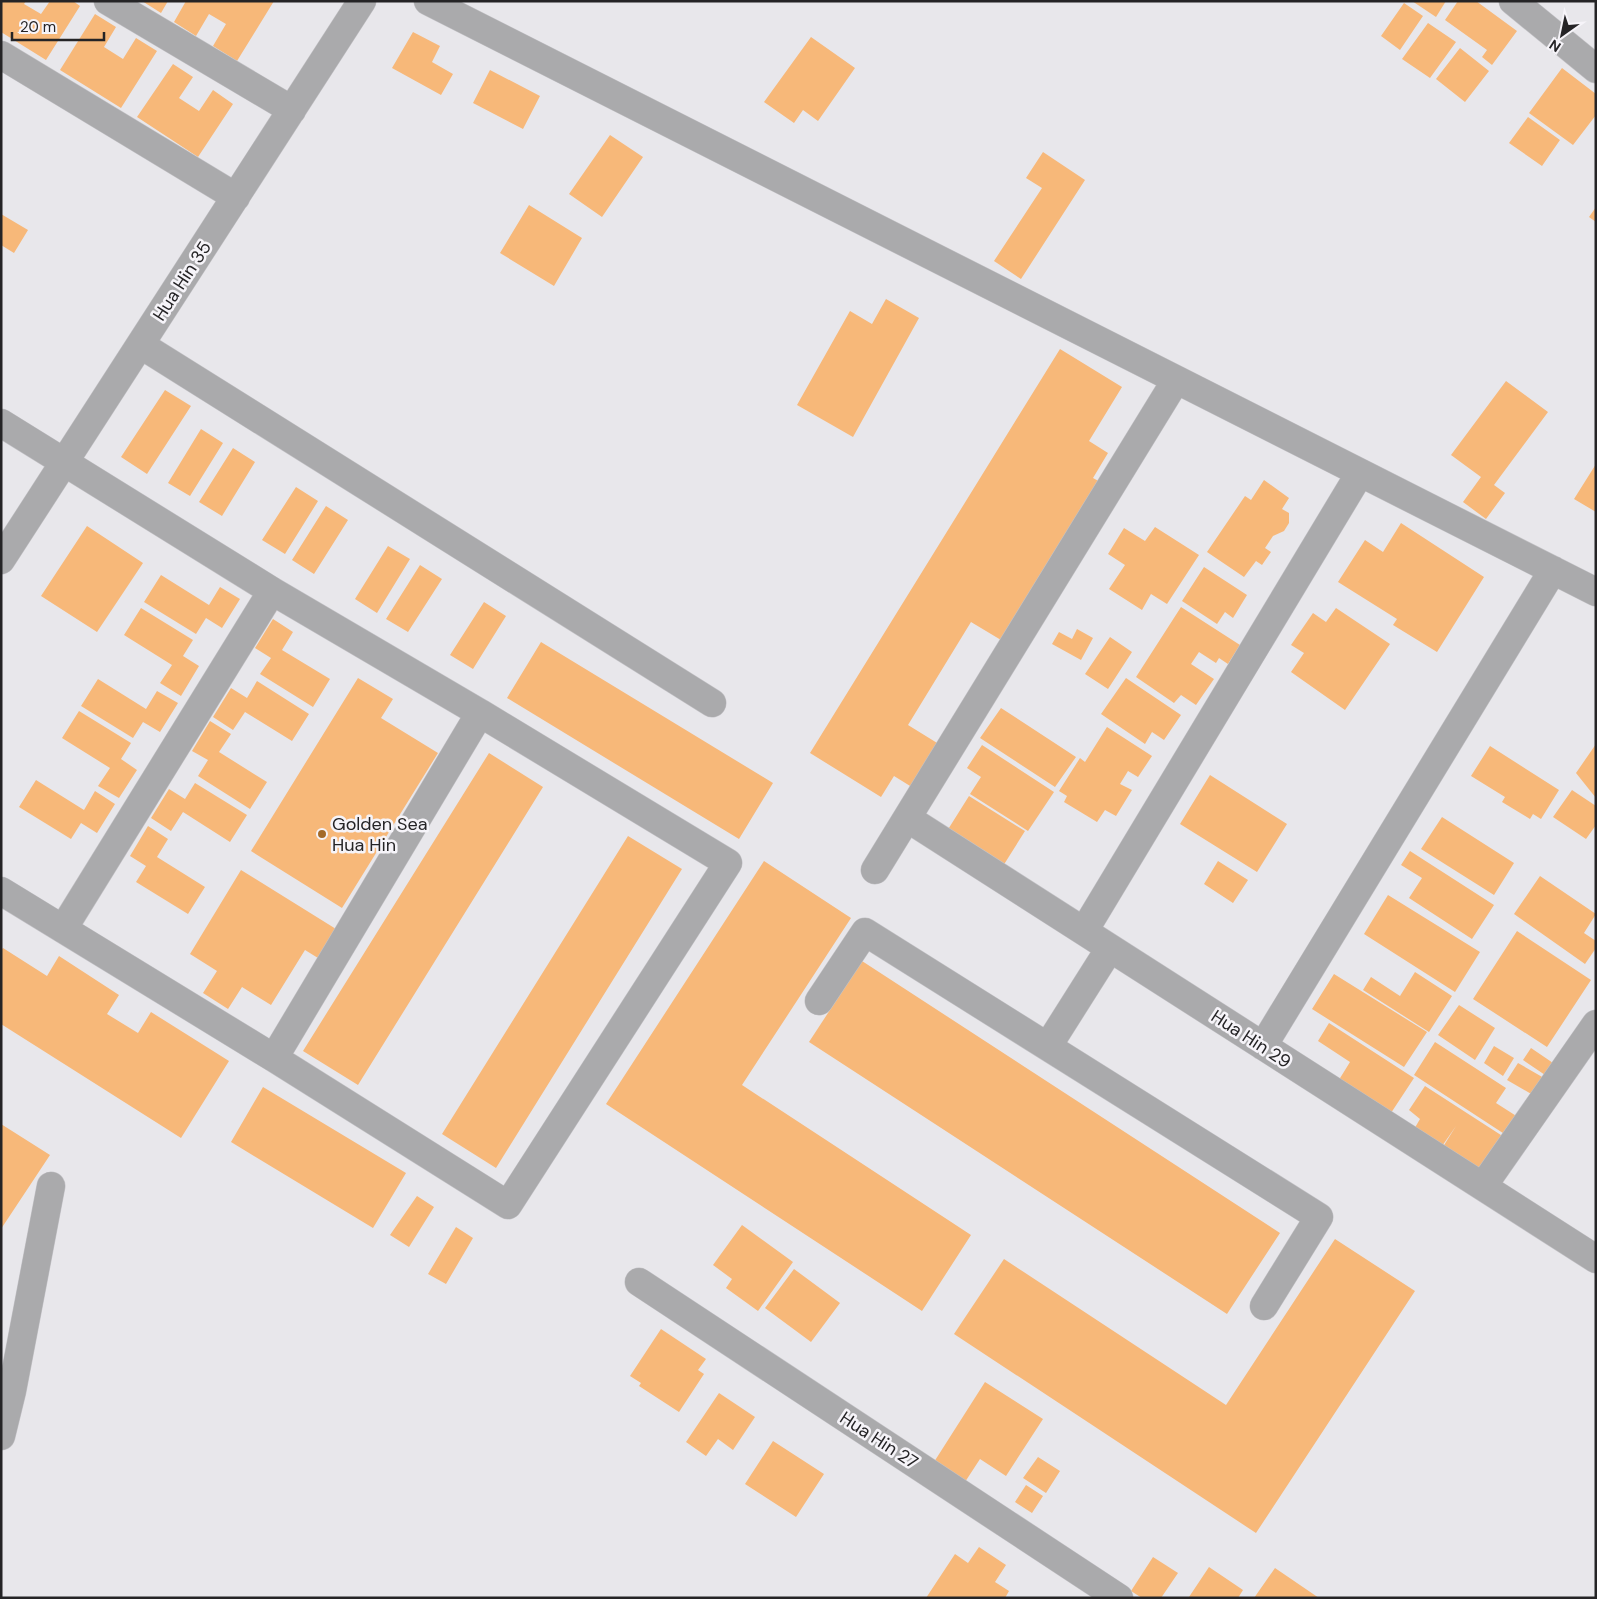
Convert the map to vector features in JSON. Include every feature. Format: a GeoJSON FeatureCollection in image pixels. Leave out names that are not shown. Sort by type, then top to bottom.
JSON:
{"type":"FeatureCollection","features":[{"type":"Feature","properties":{"kind":"street"},"geometry":{"type":"LineString","coordinates":[[108,1],[292,110]]}},
{"type":"Feature","properties":{"kind":"street","name":"Hua Hin 35"},"geometry":{"type":"LineString","coordinates":[[1,560],[362,1]]}},
{"type":"Feature","properties":{"kind":"street"},"geometry":{"type":"LineString","coordinates":[[428,1],[1596,592]]}},
{"type":"Feature","properties":{"kind":"street"},"geometry":{"type":"LineString","coordinates":[[1513,1],[1596,69]]}},
{"type":"Feature","properties":{"kind":"street"},"geometry":{"type":"LineString","coordinates":[[1,55],[236,197]]}},
{"type":"Feature","properties":{"kind":"street"},"geometry":{"type":"LineString","coordinates":[[141,345],[712,703]]}},
{"type":"Feature","properties":{"kind":"street"},"geometry":{"type":"LineString","coordinates":[[875,870],[1176,380]]}},
{"type":"Feature","properties":{"kind":"street"},"geometry":{"type":"LineString","coordinates":[[1,423],[272,591],[728,863],[508,1204],[1,891]]}},
{"type":"Feature","properties":{"kind":"street"},"geometry":{"type":"LineString","coordinates":[[1084,931],[1360,473]]}},
{"type":"Feature","properties":{"kind":"street"},"geometry":{"type":"LineString","coordinates":[[1263,1046],[1553,570]]}},
{"type":"Feature","properties":{"kind":"street"},"geometry":{"type":"LineString","coordinates":[[63,929],[272,591]]}},
{"type":"Feature","properties":{"kind":"street"},"geometry":{"type":"LineString","coordinates":[[274,1058],[480,714]]}},
{"type":"Feature","properties":{"kind":"street","name":"Hua Hin 29"},"geometry":{"type":"LineString","coordinates":[[907,818],[1596,1259]]}},
{"type":"Feature","properties":{"kind":"street"},"geometry":{"type":"LineString","coordinates":[[819,1001],[866,932],[1319,1217],[1264,1306]]}},
{"type":"Feature","properties":{"kind":"street"},"geometry":{"type":"LineString","coordinates":[[1048,1046],[1110,948]]}},
{"type":"Feature","properties":{"kind":"street"},"geometry":{"type":"LineString","coordinates":[[1483,1186],[1596,1024]]}},
{"type":"Feature","properties":{"kind":"street"},"geometry":{"type":"LineString","coordinates":[[1,1436],[6,1388],[51,1186]]}},
{"type":"Feature","properties":{"kind":"street","name":"Hua Hin 27"},"geometry":{"type":"LineString","coordinates":[[639,1282],[1119,1598]]}},
{"type":"Feature","properties":{"kind":"building"},"geometry":{"type":"Polygon","coordinates":[[[1,1],[26,1],[24,4],[41,14],[50,1],[73,1],[80,6],[46,60],[1,32],[1,1]]]}},
{"type":"Feature","properties":{"kind":"building"},"geometry":{"type":"Polygon","coordinates":[[[142,1],[168,1],[161,13],[142,1]]]}},
{"type":"Feature","properties":{"kind":"building"},"geometry":{"type":"Polygon","coordinates":[[[186,1],[274,1],[237,61],[213,46],[226,24],[209,14],[196,36],[174,22],[186,1]]]}},
{"type":"Feature","properties":{"kind":"building"},"geometry":{"type":"Polygon","coordinates":[[[1412,1],[1446,1],[1436,17],[1412,1]]]}},
{"type":"Feature","properties":{"kind":"building"},"geometry":{"type":"Polygon","coordinates":[[[1458,1],[1476,1],[1517,31],[1492,65],[1482,57],[1487,50],[1445,20],[1458,1]]]}},
{"type":"Feature","properties":{"kind":"building"},"geometry":{"type":"Polygon","coordinates":[[[1404,3],[1423,16],[1400,50],[1381,36],[1404,3]]]}},
{"type":"Feature","properties":{"kind":"building"},"geometry":{"type":"Polygon","coordinates":[[[95,14],[116,27],[104,47],[123,59],[136,38],[157,51],[121,108],[60,70],[95,14]]]}},
{"type":"Feature","properties":{"kind":"building"},"geometry":{"type":"Polygon","coordinates":[[[1428,23],[1456,42],[1430,78],[1402,59],[1428,23]]]}},
{"type":"Feature","properties":{"kind":"building"},"geometry":{"type":"Polygon","coordinates":[[[413,32],[440,46],[432,62],[453,74],[441,95],[392,68],[413,32]]]}},
{"type":"Feature","properties":{"kind":"building"},"geometry":{"type":"Polygon","coordinates":[[[811,37],[855,68],[818,121],[803,110],[794,123],[764,102],[811,37]]]}},
{"type":"Feature","properties":{"kind":"building"},"geometry":{"type":"Polygon","coordinates":[[[1460,48],[1489,71],[1465,102],[1436,79],[1460,48]]]}},
{"type":"Feature","properties":{"kind":"building"},"geometry":{"type":"Polygon","coordinates":[[[173,64],[193,77],[179,98],[199,111],[213,90],[233,104],[198,157],[137,117],[173,64]]]}},
{"type":"Feature","properties":{"kind":"building"},"geometry":{"type":"Polygon","coordinates":[[[1562,68],[1596,94],[1596,115],[1573,145],[1529,113],[1562,68]]]}},
{"type":"Feature","properties":{"kind":"building"},"geometry":{"type":"Polygon","coordinates":[[[490,70],[540,96],[523,129],[473,103],[490,70]]]}},
{"type":"Feature","properties":{"kind":"building"},"geometry":{"type":"Polygon","coordinates":[[[1528,117],[1560,140],[1542,166],[1509,143],[1528,117]]]}},
{"type":"Feature","properties":{"kind":"building"},"geometry":{"type":"Polygon","coordinates":[[[610,135],[643,157],[602,217],[569,194],[610,135]]]}},
{"type":"Feature","properties":{"kind":"building"},"geometry":{"type":"Polygon","coordinates":[[[1043,152],[1085,180],[1021,279],[994,261],[1042,188],[1026,178],[1043,152]]]}},
{"type":"Feature","properties":{"kind":"building"},"geometry":{"type":"Polygon","coordinates":[[[529,205],[582,238],[554,286],[500,253],[529,205]]]}},
{"type":"Feature","properties":{"kind":"building"},"geometry":{"type":"Polygon","coordinates":[[[1596,207],[1596,222],[1589,217],[1596,207]]]}},
{"type":"Feature","properties":{"kind":"building"},"geometry":{"type":"Polygon","coordinates":[[[1,214],[28,230],[14,253],[1,245],[1,214]]]}},
{"type":"Feature","properties":{"kind":"building"},"geometry":{"type":"Polygon","coordinates":[[[886,299],[919,318],[853,437],[797,405],[850,311],[872,324],[886,299]]]}},
{"type":"Feature","properties":{"kind":"building"},"geometry":{"type":"Polygon","coordinates":[[[1060,349],[1122,387],[1089,441],[1108,453],[1093,478],[1104,484],[1006,643],[971,622],[908,725],[942,746],[915,789],[894,776],[881,797],[810,753],[1060,349]]]}},
{"type":"Feature","properties":{"kind":"building"},"geometry":{"type":"Polygon","coordinates":[[[1506,381],[1548,412],[1494,485],[1505,493],[1486,519],[1463,502],[1481,477],[1451,455],[1506,381]]]}},
{"type":"Feature","properties":{"kind":"building"},"geometry":{"type":"Polygon","coordinates":[[[165,390],[191,406],[147,474],[121,457],[165,390]]]}},
{"type":"Feature","properties":{"kind":"building"},"geometry":{"type":"Polygon","coordinates":[[[201,429],[223,443],[190,496],[168,483],[201,429]]]}},
{"type":"Feature","properties":{"kind":"building"},"geometry":{"type":"Polygon","coordinates":[[[233,448],[255,462],[222,516],[199,502],[233,448]]]}},
{"type":"Feature","properties":{"kind":"building"},"geometry":{"type":"Polygon","coordinates":[[[1596,464],[1596,512],[1574,499],[1596,464]]]}},
{"type":"Feature","properties":{"kind":"building"},"geometry":{"type":"Polygon","coordinates":[[[1264,480],[1289,498],[1282,509],[1289,513],[1289,523],[1284,531],[1273,536],[1265,548],[1271,552],[1262,565],[1256,561],[1244,577],[1207,552],[1245,496],[1251,500],[1264,480]]]}},
{"type":"Feature","properties":{"kind":"building"},"geometry":{"type":"Polygon","coordinates":[[[296,487],[318,501],[285,554],[262,540],[296,487]]]}},
{"type":"Feature","properties":{"kind":"building"},"geometry":{"type":"Polygon","coordinates":[[[326,506],[348,520],[314,574],[292,560],[326,506]]]}},
{"type":"Feature","properties":{"kind":"building"},"geometry":{"type":"Polygon","coordinates":[[[1401,523],[1484,577],[1437,652],[1393,625],[1397,619],[1338,582],[1365,540],[1383,552],[1401,523]]]}},
{"type":"Feature","properties":{"kind":"building"},"geometry":{"type":"Polygon","coordinates":[[[87,526],[143,563],[97,632],[41,596],[87,526]]]}},
{"type":"Feature","properties":{"kind":"building"},"geometry":{"type":"Polygon","coordinates":[[[1155,527],[1199,555],[1167,604],[1151,594],[1142,610],[1109,589],[1125,565],[1108,554],[1124,528],[1145,541],[1155,527]]]}},
{"type":"Feature","properties":{"kind":"building"},"geometry":{"type":"Polygon","coordinates":[[[388,546],[410,559],[377,613],[355,599],[388,546]]]}},
{"type":"Feature","properties":{"kind":"building"},"geometry":{"type":"Polygon","coordinates":[[[420,565],[442,579],[408,632],[386,619],[420,565]]]}},
{"type":"Feature","properties":{"kind":"building"},"geometry":{"type":"Polygon","coordinates":[[[1204,567],[1247,595],[1233,618],[1225,612],[1217,624],[1182,601],[1204,567]]]}},
{"type":"Feature","properties":{"kind":"building"},"geometry":{"type":"Polygon","coordinates":[[[161,575],[209,605],[220,587],[240,599],[222,628],[206,618],[196,634],[144,602],[161,575]]]}},
{"type":"Feature","properties":{"kind":"building"},"geometry":{"type":"Polygon","coordinates":[[[484,602],[506,616],[473,669],[450,655],[484,602]]]}},
{"type":"Feature","properties":{"kind":"building"},"geometry":{"type":"Polygon","coordinates":[[[1181,607],[1240,645],[1228,664],[1219,658],[1216,663],[1199,652],[1191,664],[1214,679],[1196,705],[1181,695],[1174,703],[1136,677],[1181,607]]]}},
{"type":"Feature","properties":{"kind":"building"},"geometry":{"type":"Polygon","coordinates":[[[141,608],[193,640],[183,656],[199,666],[181,696],[160,683],[172,665],[124,635],[141,608]]]}},
{"type":"Feature","properties":{"kind":"building"},"geometry":{"type":"Polygon","coordinates":[[[1336,608],[1390,644],[1345,710],[1291,672],[1304,653],[1291,645],[1313,613],[1326,622],[1336,608]]]}},
{"type":"Feature","properties":{"kind":"building"},"geometry":{"type":"Polygon","coordinates":[[[273,619],[293,632],[282,650],[330,679],[313,707],[260,674],[271,658],[255,648],[273,619]]]}},
{"type":"Feature","properties":{"kind":"building"},"geometry":{"type":"Polygon","coordinates":[[[1077,629],[1093,638],[1081,660],[1052,644],[1059,632],[1072,639],[1077,629]]]}},
{"type":"Feature","properties":{"kind":"building"},"geometry":{"type":"Polygon","coordinates":[[[1110,637],[1132,652],[1108,689],[1085,674],[1110,637]]]}},
{"type":"Feature","properties":{"kind":"building"},"geometry":{"type":"Polygon","coordinates":[[[541,642],[773,783],[739,839],[507,698],[541,642]]]}},
{"type":"Feature","properties":{"kind":"building"},"geometry":{"type":"Polygon","coordinates":[[[358,678],[393,699],[381,718],[438,753],[342,908],[251,851],[358,678]]]}},
{"type":"Feature","properties":{"kind":"building"},"geometry":{"type":"Polygon","coordinates":[[[1126,678],[1181,715],[1164,740],[1152,732],[1145,744],[1101,714],[1126,678]]]}},
{"type":"Feature","properties":{"kind":"building"},"geometry":{"type":"Polygon","coordinates":[[[98,679],[146,709],[157,691],[178,703],[160,732],[143,722],[133,738],[81,706],[98,679]]]}},
{"type":"Feature","properties":{"kind":"building"},"geometry":{"type":"Polygon","coordinates":[[[257,681],[309,714],[292,741],[245,712],[233,730],[213,717],[231,688],[247,698],[257,681]]]}},
{"type":"Feature","properties":{"kind":"building"},"geometry":{"type":"Polygon","coordinates":[[[1001,708],[1076,757],[1055,787],[980,738],[1001,708]]]}},
{"type":"Feature","properties":{"kind":"building"},"geometry":{"type":"Polygon","coordinates":[[[79,711],[131,743],[121,759],[137,770],[119,798],[98,786],[110,768],[62,738],[79,711]]]}},
{"type":"Feature","properties":{"kind":"building"},"geometry":{"type":"Polygon","coordinates":[[[210,721],[231,734],[219,752],[267,782],[250,809],[198,776],[208,760],[192,751],[210,721]]]}},
{"type":"Feature","properties":{"kind":"building"},"geometry":{"type":"Polygon","coordinates":[[[1107,727],[1152,756],[1138,777],[1128,771],[1120,784],[1132,790],[1116,816],[1105,810],[1097,822],[1064,802],[1067,796],[1059,791],[1080,758],[1085,762],[1107,727]]]}},
{"type":"Feature","properties":{"kind":"building"},"geometry":{"type":"Polygon","coordinates":[[[1596,744],[1596,798],[1576,773],[1596,744]]]}},
{"type":"Feature","properties":{"kind":"building"},"geometry":{"type":"Polygon","coordinates":[[[982,745],[1054,792],[1028,831],[970,794],[981,777],[967,768],[982,745]]]}},
{"type":"Feature","properties":{"kind":"building"},"geometry":{"type":"Polygon","coordinates":[[[1490,746],[1559,790],[1541,819],[1533,814],[1530,819],[1502,802],[1505,797],[1471,776],[1490,746]]]}},
{"type":"Feature","properties":{"kind":"building"},"geometry":{"type":"Polygon","coordinates":[[[489,753],[543,787],[358,1085],[303,1051],[489,753]]]}},
{"type":"Feature","properties":{"kind":"building"},"geometry":{"type":"Polygon","coordinates":[[[1210,775],[1287,824],[1257,872],[1180,824],[1210,775]]]}},
{"type":"Feature","properties":{"kind":"building"},"geometry":{"type":"Polygon","coordinates":[[[36,780],[84,810],[95,791],[115,804],[97,833],[81,823],[71,839],[19,807],[36,780]]]}},
{"type":"Feature","properties":{"kind":"building"},"geometry":{"type":"Polygon","coordinates":[[[195,783],[247,815],[230,842],[183,812],[171,831],[151,818],[169,789],[185,799],[195,783]]]}},
{"type":"Feature","properties":{"kind":"building"},"geometry":{"type":"Polygon","coordinates":[[[1572,790],[1596,806],[1596,825],[1586,839],[1553,817],[1572,790]]]}},
{"type":"Feature","properties":{"kind":"building"},"geometry":{"type":"Polygon","coordinates":[[[969,796],[1025,831],[1003,866],[947,831],[969,796]]]}},
{"type":"Feature","properties":{"kind":"building"},"geometry":{"type":"Polygon","coordinates":[[[1442,817],[1514,863],[1494,895],[1421,849],[1442,817]]]}},
{"type":"Feature","properties":{"kind":"building"},"geometry":{"type":"Polygon","coordinates":[[[148,826],[168,839],[157,857],[205,887],[188,914],[136,882],[146,866],[130,856],[148,826]]]}},
{"type":"Feature","properties":{"kind":"building"},"geometry":{"type":"Polygon","coordinates":[[[628,836],[682,869],[496,1168],[442,1134],[628,836]]]}},
{"type":"Feature","properties":{"kind":"building"},"geometry":{"type":"Polygon","coordinates":[[[1410,851],[1494,905],[1472,939],[1409,898],[1422,878],[1401,865],[1410,851]]]}},
{"type":"Feature","properties":{"kind":"building"},"geometry":{"type":"Polygon","coordinates":[[[764,861],[851,918],[742,1085],[971,1235],[922,1311],[606,1104],[764,861]]]}},
{"type":"Feature","properties":{"kind":"building"},"geometry":{"type":"Polygon","coordinates":[[[1218,861],[1248,880],[1233,903],[1204,884],[1218,861]]]}},
{"type":"Feature","properties":{"kind":"building"},"geometry":{"type":"Polygon","coordinates":[[[241,870],[336,929],[318,958],[305,950],[271,1005],[242,987],[228,1009],[203,993],[217,971],[190,954],[241,870]]]}},
{"type":"Feature","properties":{"kind":"building"},"geometry":{"type":"Polygon","coordinates":[[[1540,876],[1596,914],[1584,933],[1596,941],[1596,948],[1585,964],[1514,914],[1540,876]]]}},
{"type":"Feature","properties":{"kind":"building"},"geometry":{"type":"Polygon","coordinates":[[[1388,895],[1480,952],[1455,992],[1364,934],[1388,895]]]}},
{"type":"Feature","properties":{"kind":"building"},"geometry":{"type":"Polygon","coordinates":[[[1517,931],[1591,980],[1547,1047],[1473,999],[1517,931]]]}},
{"type":"Feature","properties":{"kind":"building"},"geometry":{"type":"Polygon","coordinates":[[[3,948],[47,976],[59,956],[119,995],[107,1014],[138,1033],[151,1012],[229,1061],[181,1138],[1,1024],[1,950],[3,948]]]}},
{"type":"Feature","properties":{"kind":"building"},"geometry":{"type":"Polygon","coordinates":[[[862,961],[1280,1233],[1227,1314],[809,1042],[862,961]]]}},
{"type":"Feature","properties":{"kind":"building"},"geometry":{"type":"Polygon","coordinates":[[[1415,972],[1452,996],[1429,1032],[1363,990],[1371,977],[1400,996],[1415,972]]]}},
{"type":"Feature","properties":{"kind":"building"},"geometry":{"type":"Polygon","coordinates":[[[1334,974],[1427,1032],[1404,1067],[1312,1009],[1334,974]]]}},
{"type":"Feature","properties":{"kind":"building"},"geometry":{"type":"Polygon","coordinates":[[[1459,1005],[1495,1028],[1475,1060],[1438,1035],[1459,1005]]]}},
{"type":"Feature","properties":{"kind":"building"},"geometry":{"type":"Polygon","coordinates":[[[1329,1023],[1414,1078],[1389,1116],[1337,1083],[1350,1062],[1318,1041],[1329,1023]]]}},
{"type":"Feature","properties":{"kind":"building"},"geometry":{"type":"Polygon","coordinates":[[[1435,1042],[1506,1088],[1496,1103],[1521,1119],[1509,1137],[1414,1075],[1435,1042]]]}},
{"type":"Feature","properties":{"kind":"building"},"geometry":{"type":"Polygon","coordinates":[[[1494,1046],[1514,1058],[1503,1076],[1484,1063],[1494,1046]]]}},
{"type":"Feature","properties":{"kind":"building"},"geometry":{"type":"Polygon","coordinates":[[[1531,1048],[1556,1065],[1548,1077],[1523,1060],[1531,1048]]]}},
{"type":"Feature","properties":{"kind":"building"},"geometry":{"type":"Polygon","coordinates":[[[1518,1063],[1544,1078],[1533,1095],[1507,1080],[1518,1063]]]}},
{"type":"Feature","properties":{"kind":"building"},"geometry":{"type":"Polygon","coordinates":[[[1425,1086],[1504,1137],[1480,1175],[1441,1150],[1456,1126],[1440,1149],[1413,1131],[1420,1119],[1409,1110],[1425,1086]]]}},
{"type":"Feature","properties":{"kind":"building"},"geometry":{"type":"Polygon","coordinates":[[[263,1087],[406,1173],[373,1228],[231,1142],[263,1087]]]}},
{"type":"Feature","properties":{"kind":"building"},"geometry":{"type":"Polygon","coordinates":[[[1,1124],[50,1155],[1,1229],[1,1124]]]}},
{"type":"Feature","properties":{"kind":"building"},"geometry":{"type":"Polygon","coordinates":[[[417,1196],[434,1207],[409,1247],[390,1235],[417,1196]]]}},
{"type":"Feature","properties":{"kind":"building"},"geometry":{"type":"Polygon","coordinates":[[[742,1225],[793,1262],[758,1311],[726,1288],[732,1279],[713,1265],[742,1225]]]}},
{"type":"Feature","properties":{"kind":"building"},"geometry":{"type":"Polygon","coordinates":[[[456,1227],[473,1238],[446,1284],[428,1274],[456,1227]]]}},
{"type":"Feature","properties":{"kind":"building"},"geometry":{"type":"Polygon","coordinates":[[[1335,1239],[1415,1291],[1256,1533],[954,1334],[1004,1259],[1226,1405],[1335,1239]]]}},
{"type":"Feature","properties":{"kind":"building"},"geometry":{"type":"Polygon","coordinates":[[[794,1269],[840,1303],[811,1342],[765,1308],[794,1269]]]}},
{"type":"Feature","properties":{"kind":"building"},"geometry":{"type":"Polygon","coordinates":[[[661,1329],[706,1359],[698,1370],[704,1374],[679,1412],[639,1386],[641,1383],[630,1376],[661,1329]]]}},
{"type":"Feature","properties":{"kind":"building"},"geometry":{"type":"Polygon","coordinates":[[[985,1382],[1043,1419],[1006,1476],[980,1459],[965,1482],[934,1462],[985,1382]]]}},
{"type":"Feature","properties":{"kind":"building"},"geometry":{"type":"Polygon","coordinates":[[[719,1393],[755,1417],[733,1450],[718,1439],[706,1456],[686,1442],[719,1393]]]}},
{"type":"Feature","properties":{"kind":"building"},"geometry":{"type":"Polygon","coordinates":[[[773,1441],[824,1474],[796,1517],[745,1484],[773,1441]]]}},
{"type":"Feature","properties":{"kind":"building"},"geometry":{"type":"Polygon","coordinates":[[[1038,1457],[1060,1471],[1046,1493],[1023,1478],[1038,1457]]]}},
{"type":"Feature","properties":{"kind":"building"},"geometry":{"type":"Polygon","coordinates":[[[1026,1485],[1043,1496],[1032,1513],[1015,1502],[1026,1485]]]}},
{"type":"Feature","properties":{"kind":"building"},"geometry":{"type":"Polygon","coordinates":[[[979,1547],[1006,1565],[995,1582],[1009,1591],[1005,1598],[926,1598],[955,1554],[968,1563],[979,1547]]]}},
{"type":"Feature","properties":{"kind":"building"},"geometry":{"type":"Polygon","coordinates":[[[1153,1557],[1178,1573],[1161,1598],[1142,1598],[1131,1591],[1153,1557]]]}},
{"type":"Feature","properties":{"kind":"building"},"geometry":{"type":"Polygon","coordinates":[[[1209,1567],[1243,1590],[1238,1598],[1189,1597],[1209,1567]]]}},
{"type":"Feature","properties":{"kind":"building"},"geometry":{"type":"Polygon","coordinates":[[[1275,1568],[1319,1598],[1254,1598],[1275,1568]]]}},
{"type":"Feature","properties":{"kind":"place","name":"Golden Sea Hua Hin"},"geometry":{"type":"Point","coordinates":[322,834]}}]}
